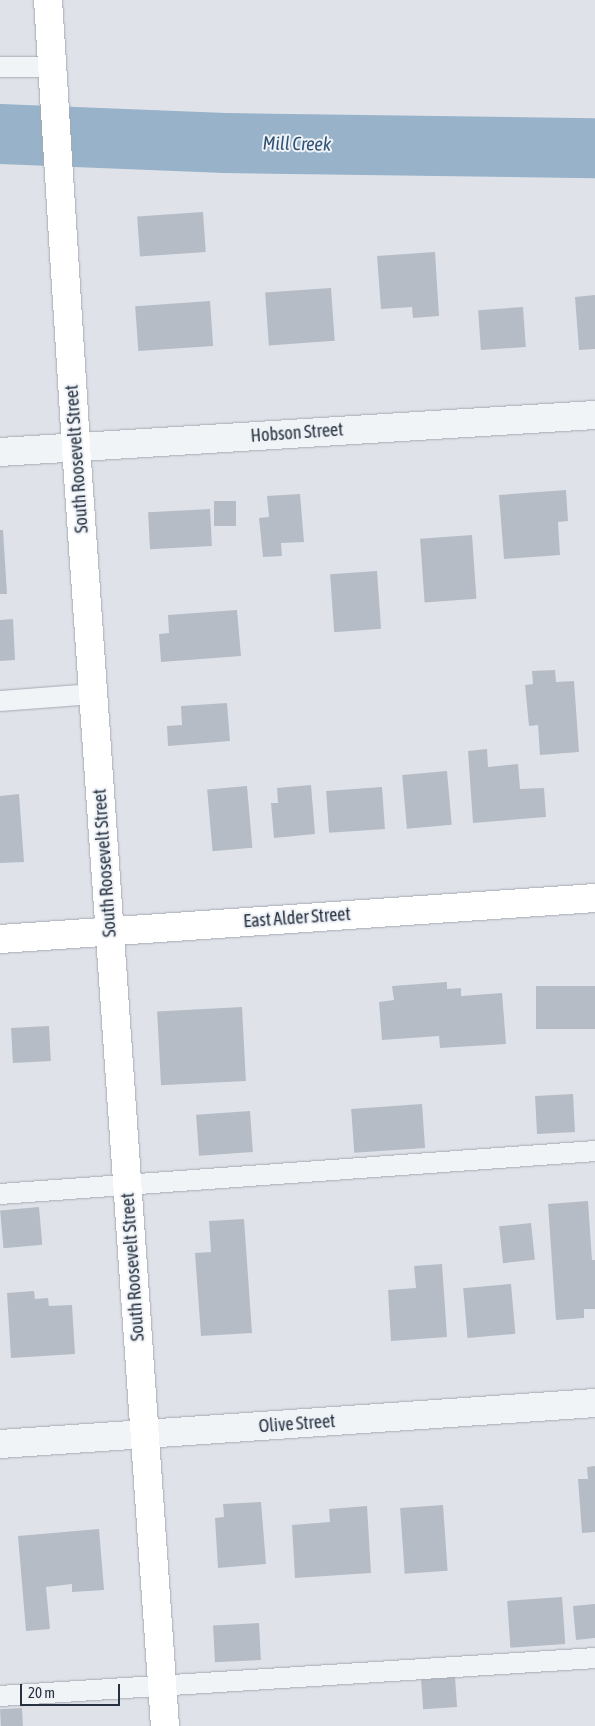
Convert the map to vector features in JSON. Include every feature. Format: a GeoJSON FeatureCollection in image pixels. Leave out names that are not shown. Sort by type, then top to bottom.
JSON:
{"type":"FeatureCollection","features":[{"type":"Feature","properties":{"kind":"main road","name":"South Roosevelt Street"},"geometry":{"type":"LineString","coordinates":[[48,0],[76,447],[165,1726]]}},
{"type":"Feature","properties":{"kind":"main road","name":"East Alder Street"},"geometry":{"type":"LineString","coordinates":[[0,939],[595,898]]}},
{"type":"Feature","properties":{"kind":"street","name":"Hobson Street"},"geometry":{"type":"LineString","coordinates":[[0,452],[595,414]]}},
{"type":"Feature","properties":{"kind":"street","name":"Olive Street"},"geometry":{"type":"LineString","coordinates":[[0,1444],[595,1403]]}},
{"type":"Feature","properties":{"kind":"lane"},"geometry":{"type":"LineString","coordinates":[[0,68],[54,78]]}},
{"type":"Feature","properties":{"kind":"lane"},"geometry":{"type":"LineString","coordinates":[[0,700],[93,694]]}},
{"type":"Feature","properties":{"kind":"lane"},"geometry":{"type":"LineString","coordinates":[[0,1194],[127,1183],[595,1150]]}},
{"type":"Feature","properties":{"kind":"lane"},"geometry":{"type":"LineString","coordinates":[[0,1696],[162,1684],[595,1658]]}},
{"type":"Feature","properties":{"kind":"building"},"geometry":{"type":"Polygon","coordinates":[[[203,212],[206,252],[140,257],[137,217],[203,212]]]}},
{"type":"Feature","properties":{"kind":"building"},"geometry":{"type":"Polygon","coordinates":[[[435,252],[439,316],[413,318],[412,307],[381,309],[377,256],[435,252]]]}},
{"type":"Feature","properties":{"kind":"building"},"geometry":{"type":"Polygon","coordinates":[[[331,288],[335,341],[269,345],[265,293],[331,288]]]}},
{"type":"Feature","properties":{"kind":"building"},"geometry":{"type":"Polygon","coordinates":[[[595,295],[595,349],[579,350],[575,297],[595,295]]]}},
{"type":"Feature","properties":{"kind":"building"},"geometry":{"type":"Polygon","coordinates":[[[210,301],[213,346],[138,351],[135,306],[210,301]]]}},
{"type":"Feature","properties":{"kind":"building"},"geometry":{"type":"Polygon","coordinates":[[[523,307],[526,347],[481,350],[478,310],[523,307]]]}},
{"type":"Feature","properties":{"kind":"building"},"geometry":{"type":"Polygon","coordinates":[[[566,490],[568,521],[558,522],[560,555],[504,559],[499,495],[566,490]]]}},
{"type":"Feature","properties":{"kind":"building"},"geometry":{"type":"Polygon","coordinates":[[[300,494],[304,542],[281,543],[282,556],[263,557],[259,518],[269,517],[267,496],[300,494]]]}},
{"type":"Feature","properties":{"kind":"building"},"geometry":{"type":"Polygon","coordinates":[[[214,501],[236,501],[236,526],[214,526],[214,501]]]}},
{"type":"Feature","properties":{"kind":"building"},"geometry":{"type":"Polygon","coordinates":[[[210,509],[212,546],[150,549],[148,512],[210,509]]]}},
{"type":"Feature","properties":{"kind":"building"},"geometry":{"type":"Polygon","coordinates":[[[0,530],[3,530],[7,594],[0,594],[0,530]]]}},
{"type":"Feature","properties":{"kind":"building"},"geometry":{"type":"Polygon","coordinates":[[[472,535],[476,599],[425,602],[420,539],[472,535]]]}},
{"type":"Feature","properties":{"kind":"building"},"geometry":{"type":"Polygon","coordinates":[[[377,571],[381,629],[334,632],[330,574],[377,571]]]}},
{"type":"Feature","properties":{"kind":"building"},"geometry":{"type":"Polygon","coordinates":[[[237,610],[241,656],[161,662],[159,634],[169,633],[168,615],[237,610]]]}},
{"type":"Feature","properties":{"kind":"building"},"geometry":{"type":"Polygon","coordinates":[[[13,619],[15,660],[0,661],[0,620],[13,619]]]}},
{"type":"Feature","properties":{"kind":"building"},"geometry":{"type":"Polygon","coordinates":[[[555,670],[556,682],[574,681],[579,752],[540,755],[538,725],[529,726],[525,685],[533,684],[532,671],[555,670]]]}},
{"type":"Feature","properties":{"kind":"building"},"geometry":{"type":"Polygon","coordinates":[[[227,703],[230,741],[168,746],[167,726],[182,725],[181,706],[227,703]]]}},
{"type":"Feature","properties":{"kind":"building"},"geometry":{"type":"Polygon","coordinates":[[[487,749],[488,767],[518,764],[520,789],[544,788],[546,817],[473,823],[468,751],[487,749]]]}},
{"type":"Feature","properties":{"kind":"building"},"geometry":{"type":"Polygon","coordinates":[[[447,771],[452,825],[407,829],[402,775],[447,771]]]}},
{"type":"Feature","properties":{"kind":"building"},"geometry":{"type":"Polygon","coordinates":[[[311,785],[315,834],[274,838],[271,803],[278,803],[277,788],[311,785]]]}},
{"type":"Feature","properties":{"kind":"building"},"geometry":{"type":"Polygon","coordinates":[[[247,786],[252,848],[213,851],[207,789],[247,786]]]}},
{"type":"Feature","properties":{"kind":"building"},"geometry":{"type":"Polygon","coordinates":[[[382,787],[385,829],[329,833],[326,791],[382,787]]]}},
{"type":"Feature","properties":{"kind":"building"},"geometry":{"type":"Polygon","coordinates":[[[19,794],[24,862],[0,863],[0,796],[19,794]]]}},
{"type":"Feature","properties":{"kind":"building"},"geometry":{"type":"Polygon","coordinates":[[[447,982],[447,989],[461,988],[461,996],[502,993],[506,1044],[440,1048],[439,1036],[382,1040],[379,1002],[394,1000],[392,986],[447,982]]]}},
{"type":"Feature","properties":{"kind":"building"},"geometry":{"type":"Polygon","coordinates":[[[536,986],[595,986],[595,1029],[536,1029],[536,986]]]}},
{"type":"Feature","properties":{"kind":"building"},"geometry":{"type":"Polygon","coordinates":[[[242,1007],[246,1081],[161,1085],[157,1011],[242,1007]]]}},
{"type":"Feature","properties":{"kind":"building"},"geometry":{"type":"Polygon","coordinates":[[[49,1026],[51,1061],[13,1063],[11,1028],[49,1026]]]}},
{"type":"Feature","properties":{"kind":"building"},"geometry":{"type":"Polygon","coordinates":[[[573,1094],[575,1132],[537,1134],[535,1096],[573,1094]]]}},
{"type":"Feature","properties":{"kind":"building"},"geometry":{"type":"Polygon","coordinates":[[[422,1104],[425,1148],[354,1153],[351,1109],[422,1104]]]}},
{"type":"Feature","properties":{"kind":"building"},"geometry":{"type":"Polygon","coordinates":[[[250,1111],[253,1152],[199,1156],[196,1115],[250,1111]]]}},
{"type":"Feature","properties":{"kind":"building"},"geometry":{"type":"Polygon","coordinates":[[[588,1201],[592,1260],[595,1260],[595,1309],[584,1309],[584,1318],[556,1320],[548,1204],[588,1201]]]}},
{"type":"Feature","properties":{"kind":"building"},"geometry":{"type":"Polygon","coordinates":[[[39,1207],[42,1245],[3,1248],[0,1210],[39,1207]]]}},
{"type":"Feature","properties":{"kind":"building"},"geometry":{"type":"Polygon","coordinates":[[[244,1219],[252,1333],[201,1336],[195,1253],[211,1252],[209,1221],[244,1219]]]}},
{"type":"Feature","properties":{"kind":"building"},"geometry":{"type":"Polygon","coordinates":[[[531,1223],[535,1260],[503,1263],[499,1226],[531,1223]]]}},
{"type":"Feature","properties":{"kind":"building"},"geometry":{"type":"Polygon","coordinates":[[[442,1264],[447,1337],[391,1341],[388,1290],[416,1288],[414,1266],[442,1264]]]}},
{"type":"Feature","properties":{"kind":"building"},"geometry":{"type":"Polygon","coordinates":[[[511,1284],[515,1334],[468,1338],[463,1288],[511,1284]]]}},
{"type":"Feature","properties":{"kind":"building"},"geometry":{"type":"Polygon","coordinates":[[[34,1291],[35,1299],[48,1298],[49,1306],[72,1305],[75,1354],[11,1358],[7,1293],[34,1291]]]}},
{"type":"Feature","properties":{"kind":"building"},"geometry":{"type":"Polygon","coordinates":[[[595,1466],[595,1532],[582,1533],[578,1479],[588,1479],[587,1467],[595,1466]]]}},
{"type":"Feature","properties":{"kind":"building"},"geometry":{"type":"Polygon","coordinates":[[[261,1502],[266,1564],[218,1568],[215,1518],[224,1517],[223,1504],[261,1502]]]}},
{"type":"Feature","properties":{"kind":"building"},"geometry":{"type":"Polygon","coordinates":[[[443,1505],[448,1571],[405,1574],[400,1508],[443,1505]]]}},
{"type":"Feature","properties":{"kind":"building"},"geometry":{"type":"Polygon","coordinates":[[[367,1506],[371,1573],[295,1578],[292,1525],[330,1522],[329,1509],[367,1506]]]}},
{"type":"Feature","properties":{"kind":"building"},"geometry":{"type":"Polygon","coordinates":[[[99,1529],[104,1590],[72,1592],[72,1584],[46,1587],[50,1629],[26,1631],[18,1536],[99,1529]]]}},
{"type":"Feature","properties":{"kind":"building"},"geometry":{"type":"Polygon","coordinates":[[[562,1597],[565,1644],[510,1648],[507,1601],[562,1597]]]}},
{"type":"Feature","properties":{"kind":"building"},"geometry":{"type":"Polygon","coordinates":[[[595,1604],[595,1638],[576,1640],[573,1606],[595,1604]]]}},
{"type":"Feature","properties":{"kind":"building"},"geometry":{"type":"Polygon","coordinates":[[[259,1623],[261,1660],[215,1662],[213,1625],[259,1623]]]}},
{"type":"Feature","properties":{"kind":"building"},"geometry":{"type":"Polygon","coordinates":[[[455,1677],[457,1707],[423,1709],[421,1679],[455,1677]]]}},
{"type":"Feature","properties":{"kind":"building"},"geometry":{"type":"Polygon","coordinates":[[[22,1708],[23,1726],[1,1726],[0,1709],[22,1708]]]}},
{"type":"Feature","properties":{"kind":"waterway","name":"Mill Creek"},"geometry":{"type":"LineString","coordinates":[[0,134],[225,143],[595,148]]}}]}
